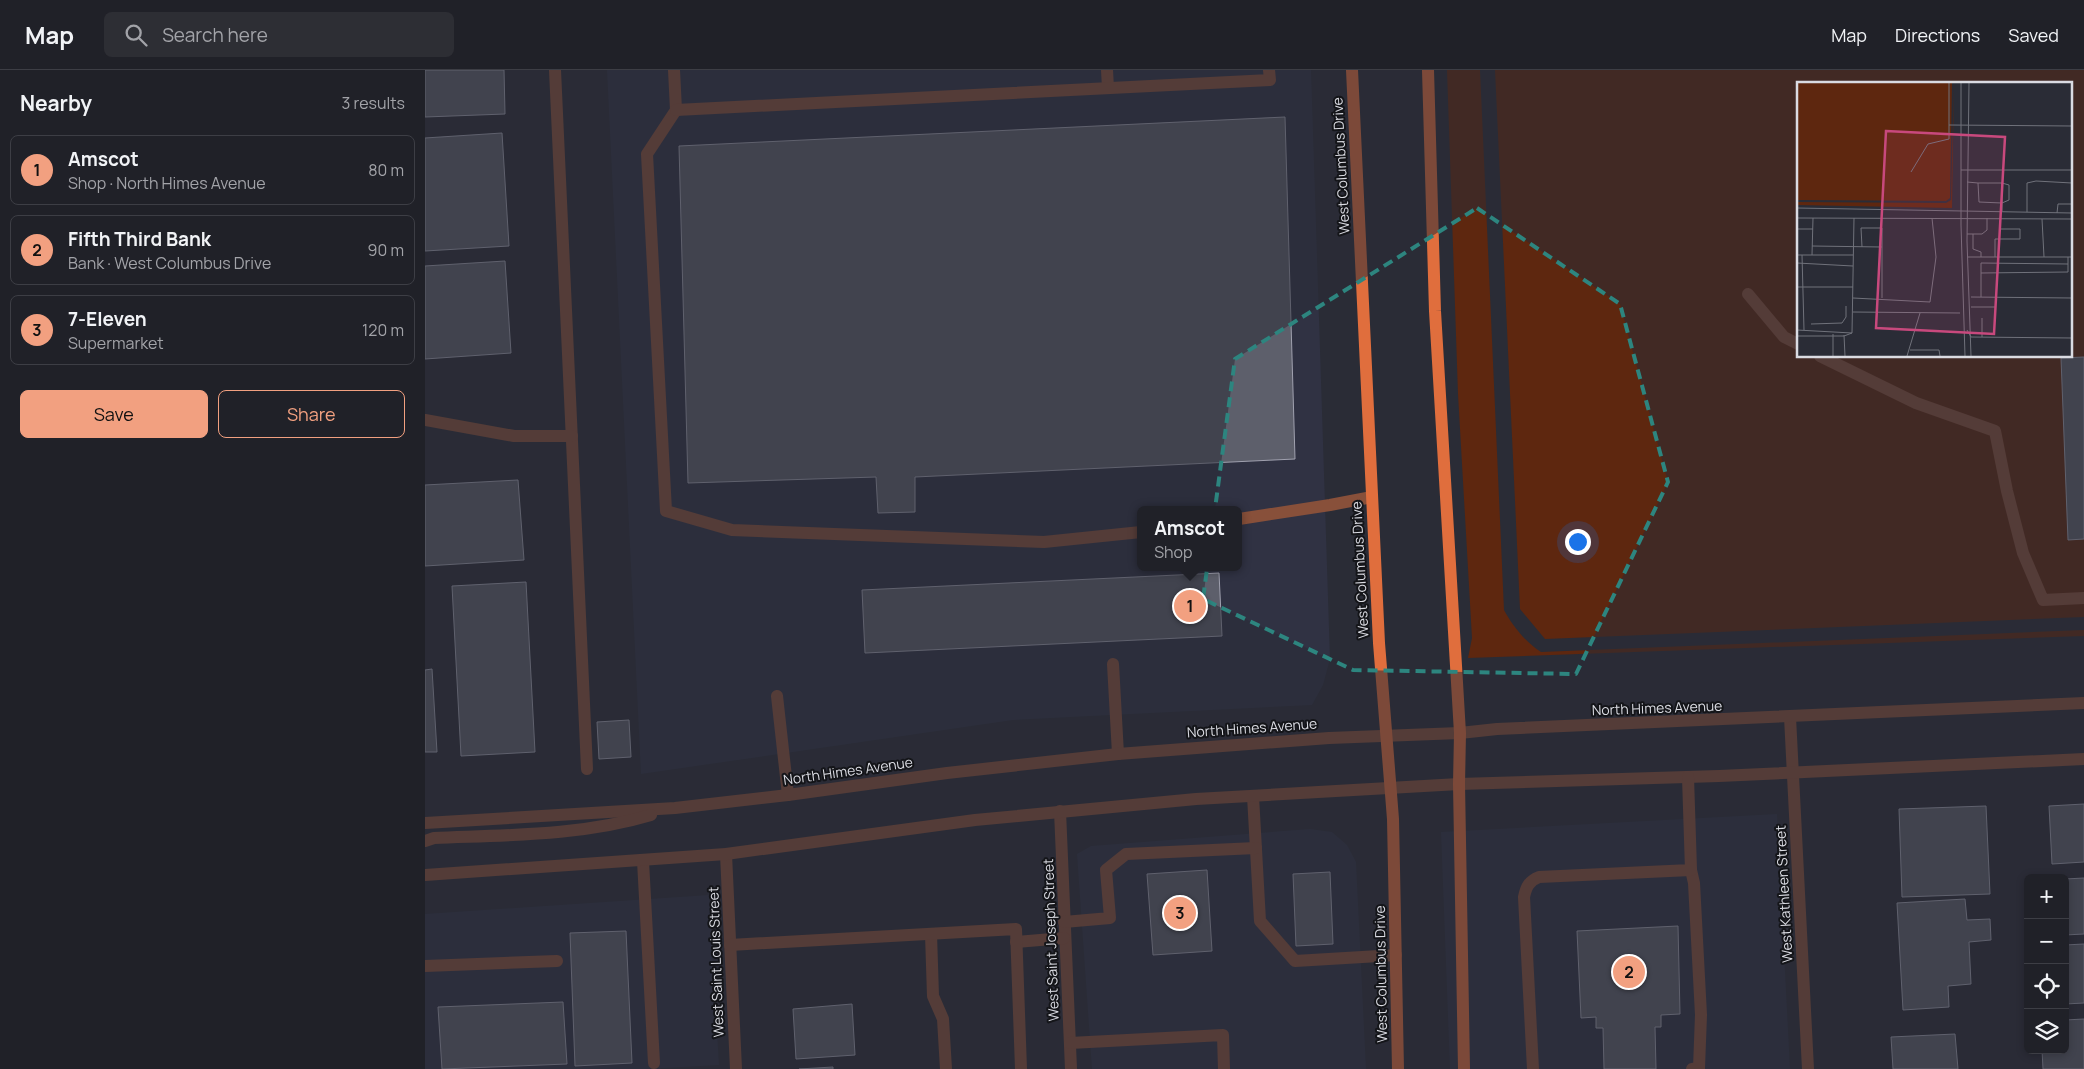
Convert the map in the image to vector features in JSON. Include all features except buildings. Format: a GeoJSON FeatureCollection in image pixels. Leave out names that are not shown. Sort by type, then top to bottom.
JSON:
{"type":"FeatureCollection","features":[{"type":"Feature","properties":{"kind":"main road","name":"West Columbus Drive"},"geometry":{"type":"LineString","coordinates":[[1351,70],[1379,643],[1390,788],[1399,1069]]}},
{"type":"Feature","properties":{"kind":"main road"},"geometry":{"type":"LineString","coordinates":[[1428,70],[1435,311],[1461,733],[1459,784],[1464,1069]]}},
{"type":"Feature","properties":{"kind":"street"},"geometry":{"type":"LineString","coordinates":[[555,70],[587,769]]}},
{"type":"Feature","properties":{"kind":"street"},"geometry":{"type":"LineString","coordinates":[[675,70],[676,110],[647,154],[666,511],[732,530],[1044,542],[1137,532]]}},
{"type":"Feature","properties":{"kind":"street"},"geometry":{"type":"LineString","coordinates":[[1107,70],[1108,88]]}},
{"type":"Feature","properties":{"kind":"street"},"geometry":{"type":"LineString","coordinates":[[676,110],[1270,80],[1269,70]]}},
{"type":"Feature","properties":{"kind":"street"},"geometry":{"type":"LineString","coordinates":[[1748,294],[1784,337],[1797,344]]}},
{"type":"Feature","properties":{"kind":"street"},"geometry":{"type":"LineString","coordinates":[[1824,358],[1916,403],[1995,431],[2007,491],[2023,554],[2043,600],[2084,598]]}},
{"type":"Feature","properties":{"kind":"street"},"geometry":{"type":"LineString","coordinates":[[425,420],[514,436],[572,436]]}},
{"type":"Feature","properties":{"kind":"street"},"geometry":{"type":"LineString","coordinates":[[1242,519],[1372,497]]}},
{"type":"Feature","properties":{"kind":"street"},"geometry":{"type":"LineString","coordinates":[[1113,664],[1118,754]]}},
{"type":"Feature","properties":{"kind":"street"},"geometry":{"type":"LineString","coordinates":[[777,696],[788,795]]}},
{"type":"Feature","properties":{"kind":"street","name":"North Himes Avenue"},"geometry":{"type":"LineString","coordinates":[[425,823],[675,808],[788,795],[947,773],[1118,754],[1387,735],[1461,733],[1497,729],[2084,703]]}},
{"type":"Feature","properties":{"kind":"street","name":"West Kathleen Street"},"geometry":{"type":"LineString","coordinates":[[1790,717],[1808,1069]]}},
{"type":"Feature","properties":{"kind":"street"},"geometry":{"type":"LineString","coordinates":[[425,874],[726,854],[1060,810],[1253,796],[1459,784],[1688,777],[2084,758]]}},
{"type":"Feature","properties":{"kind":"street"},"geometry":{"type":"LineString","coordinates":[[1688,777],[1691,870],[1694,883],[1700,1006],[1699,1069],[1692,1069]]}},
{"type":"Feature","properties":{"kind":"street"},"geometry":{"type":"LineString","coordinates":[[1253,796],[1260,921],[1295,962],[1396,955]]}},
{"type":"Feature","properties":{"kind":"street"},"geometry":{"type":"LineString","coordinates":[[425,841],[433,838],[573,831],[615,825],[675,808]]}},
{"type":"Feature","properties":{"kind":"street","name":"West Saint Joseph Street"},"geometry":{"type":"LineString","coordinates":[[1060,810],[1063,922],[1071,1069]]}},
{"type":"Feature","properties":{"kind":"street"},"geometry":{"type":"LineString","coordinates":[[1063,922],[1110,918],[1105,870],[1126,854],[1256,848]]}},
{"type":"Feature","properties":{"kind":"street","name":"West Saint Louis Street"},"geometry":{"type":"LineString","coordinates":[[726,854],[736,1069]]}},
{"type":"Feature","properties":{"kind":"street"},"geometry":{"type":"LineString","coordinates":[[643,861],[654,1063]]}},
{"type":"Feature","properties":{"kind":"street"},"geometry":{"type":"LineString","coordinates":[[1533,1069],[1523,897],[1526,887],[1531,880],[1539,877],[1691,870]]}},
{"type":"Feature","properties":{"kind":"street"},"geometry":{"type":"LineString","coordinates":[[931,934],[933,996],[943,1019],[946,1069]]}},
{"type":"Feature","properties":{"kind":"street"},"geometry":{"type":"LineString","coordinates":[[730,946],[931,934],[1064,938]]}},
{"type":"Feature","properties":{"kind":"street"},"geometry":{"type":"LineString","coordinates":[[1016,936],[1021,1069]]}},
{"type":"Feature","properties":{"kind":"street"},"geometry":{"type":"LineString","coordinates":[[425,966],[557,961]]}},
{"type":"Feature","properties":{"kind":"street"},"geometry":{"type":"LineString","coordinates":[[1070,1043],[1223,1035],[1224,1069]]}},
{"type":"Feature","properties":{"kind":"highlighted area"},"geometry":{"type":"Polygon","coordinates":[[[1477,208],[1620,304],[1668,482],[1576,674],[1353,670],[1203,599],[1235,359],[1477,208]]]}},
{"type":"Feature","properties":{"kind":"shaded area"},"geometry":{"type":"Polygon","coordinates":[[[607,70],[1311,70],[1330,659],[1323,685],[1312,705],[1013,720],[641,774],[607,70]]]}},
{"type":"Feature","properties":{"kind":"shaded area"},"geometry":{"type":"Polygon","coordinates":[[[1447,70],[1480,70],[1504,610],[1515,628],[1530,644],[1541,652],[2084,630],[2084,636],[1468,658],[1472,638],[1458,394],[1447,70]]]}},
{"type":"Feature","properties":{"kind":"shaded area"},"geometry":{"type":"Polygon","coordinates":[[[1495,70],[2084,70],[2084,617],[1545,639],[1520,609],[1495,70]]]}},
{"type":"Feature","properties":{"kind":"shaded area"},"geometry":{"type":"Polygon","coordinates":[[[1777,814],[1790,1069],[1450,1069],[1441,832],[1777,814]]]}},
{"type":"Feature","properties":{"kind":"shaded area"},"geometry":{"type":"Polygon","coordinates":[[[1310,829],[1332,832],[1347,845],[1356,862],[1366,1069],[1092,1069],[1077,854],[1091,846],[1310,829]]]}},
{"type":"Feature","properties":{"kind":"shaded area"},"geometry":{"type":"Polygon","coordinates":[[[709,895],[719,1065],[646,1069],[425,1069],[425,914],[709,895]]]}},
{"type":"Feature","properties":{"kind":"place","name":"Amscot"},"geometry":{"type":"Point","coordinates":[1190,606]}},
{"type":"Feature","properties":{"kind":"place","name":"7-Eleven"},"geometry":{"type":"Point","coordinates":[1180,913]}},
{"type":"Feature","properties":{"kind":"place","name":"Fifth Third Bank"},"geometry":{"type":"Point","coordinates":[1629,972]}}]}
